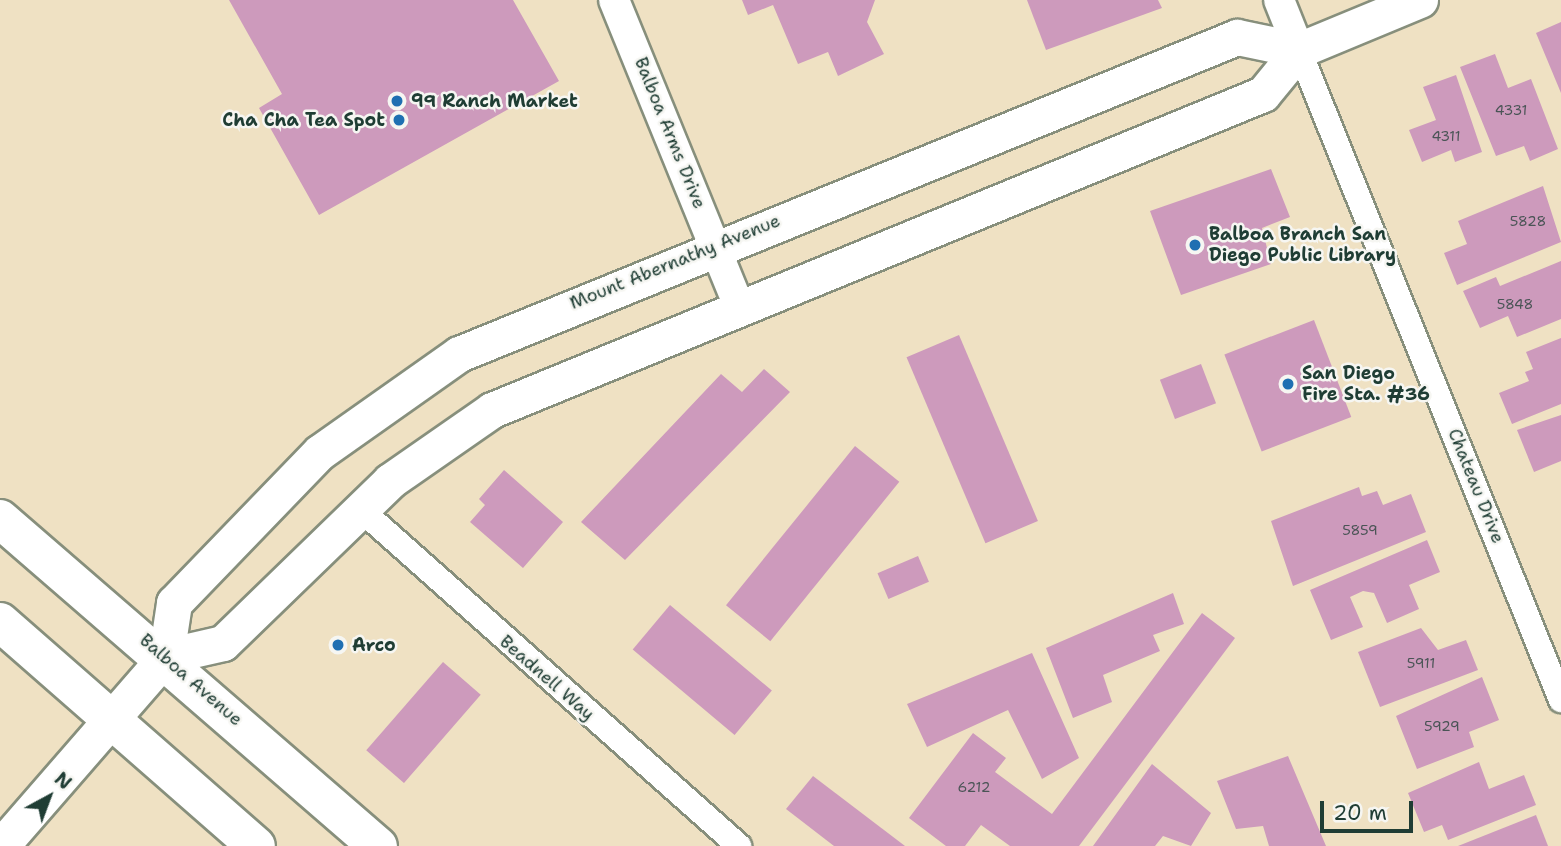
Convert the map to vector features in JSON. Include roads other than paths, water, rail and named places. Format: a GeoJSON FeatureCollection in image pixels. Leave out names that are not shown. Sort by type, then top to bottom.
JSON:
{"type":"FeatureCollection","features":[{"type":"Feature","properties":{"kind":"main road"},"geometry":{"type":"LineString","coordinates":[[1,846],[166,656],[223,643],[359,508],[492,410],[1264,94],[1299,50],[1420,0]]}},
{"type":"Feature","properties":{"kind":"main road","name":"Mount Abernathy Avenue"},"geometry":{"type":"LineString","coordinates":[[166,656],[174,603],[320,452],[401,391],[471,348],[715,246],[1237,37],[1299,50]]}},
{"type":"Feature","properties":{"kind":"main road","name":"Balboa Avenue"},"geometry":{"type":"LineString","coordinates":[[0,519],[166,656],[378,846]]}},
{"type":"Feature","properties":{"kind":"main road"},"geometry":{"type":"LineString","coordinates":[[0,622],[256,846]]}},
{"type":"Feature","properties":{"kind":"street","name":"Balboa Arms Drive"},"geometry":{"type":"LineString","coordinates":[[614,0],[739,307]]}},
{"type":"Feature","properties":{"kind":"street","name":"Chateau Drive"},"geometry":{"type":"LineString","coordinates":[[1279,0],[1561,700]]}},
{"type":"Feature","properties":{"kind":"street","name":"Beadnell Way"},"geometry":{"type":"LineString","coordinates":[[359,508],[739,846]]}},
{"type":"Feature","properties":{"kind":"place","name":"99 Ranch Market"},"geometry":{"type":"Point","coordinates":[397,101]}},
{"type":"Feature","properties":{"kind":"place","name":"Cha Cha Tea Spot"},"geometry":{"type":"Point","coordinates":[399,120]}},
{"type":"Feature","properties":{"kind":"place","name":"Balboa Branch San Diego Public Library"},"geometry":{"type":"Point","coordinates":[1195,245]}},
{"type":"Feature","properties":{"kind":"place","name":"San Diego Fire Sta. #36"},"geometry":{"type":"Point","coordinates":[1288,384]}},
{"type":"Feature","properties":{"kind":"place","name":"Arco"},"geometry":{"type":"Point","coordinates":[338,645]}}]}
